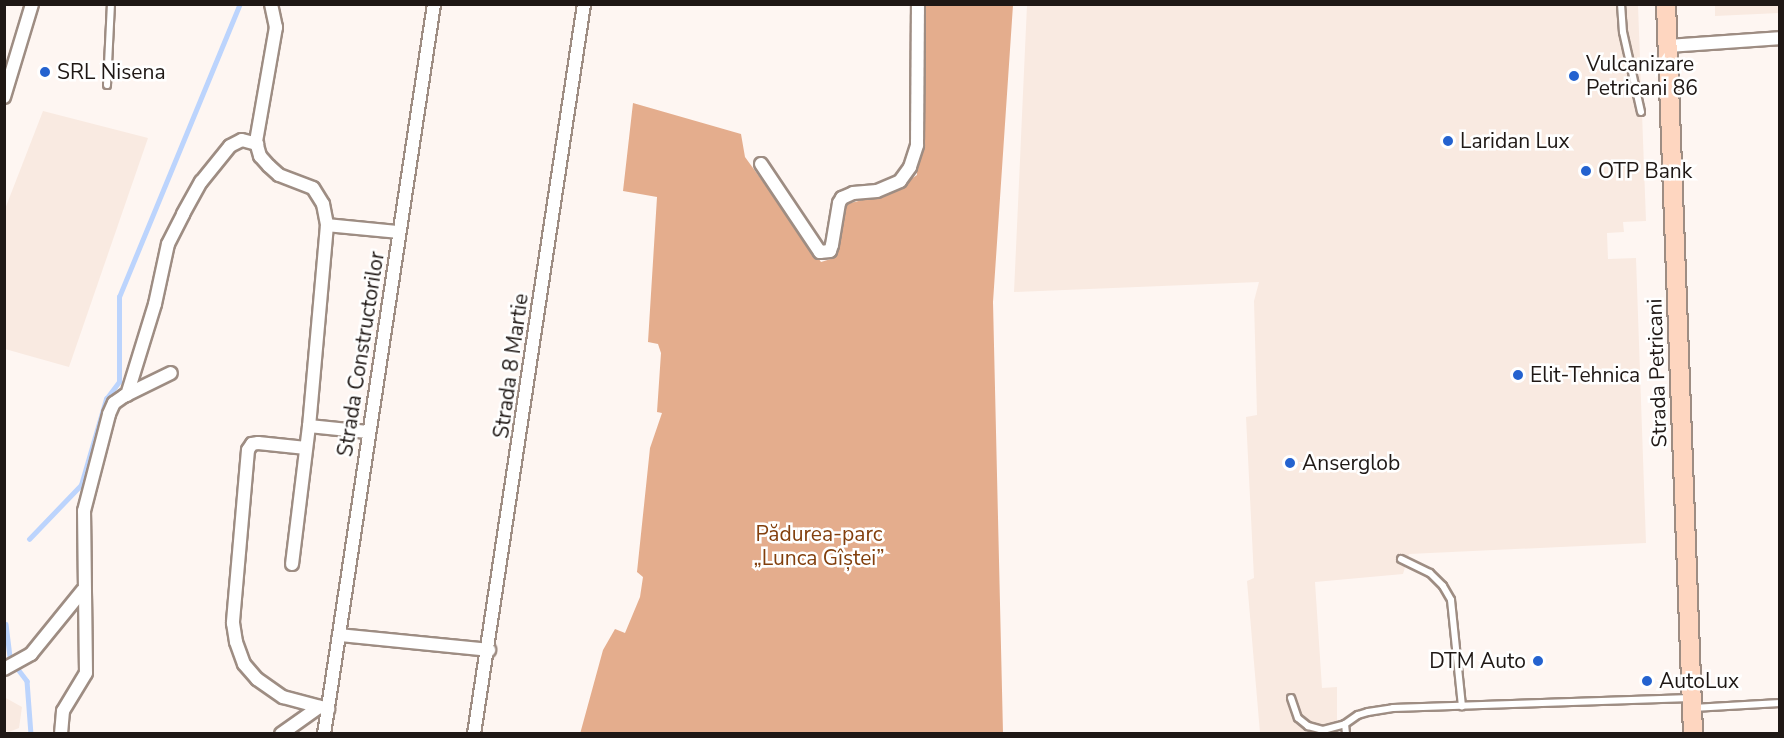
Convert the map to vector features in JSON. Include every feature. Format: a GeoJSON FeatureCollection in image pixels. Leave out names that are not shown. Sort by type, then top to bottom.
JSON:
{"type":"FeatureCollection","features":[{"type":"Feature","properties":{"kind":"main road","name":"Strada Petricani"},"geometry":{"type":"LineString","coordinates":[[1666,4],[1693,734]]}},
{"type":"Feature","properties":{"kind":"street"},"geometry":{"type":"LineString","coordinates":[[4,97],[32,4]]}},
{"type":"Feature","properties":{"kind":"street"},"geometry":{"type":"LineString","coordinates":[[127,395],[155,303],[168,244],[183,214],[201,182],[230,146],[242,140],[257,144],[258,123],[276,27],[271,4]]}},
{"type":"Feature","properties":{"kind":"street","name":"Strada Constructorilor"},"geometry":{"type":"LineString","coordinates":[[324,734],[324,708],[339,635],[434,4]]}},
{"type":"Feature","properties":{"kind":"street","name":"Strada 8 Martie"},"geometry":{"type":"LineString","coordinates":[[474,734],[489,650],[584,4]]}},
{"type":"Feature","properties":{"kind":"street"},"geometry":{"type":"LineString","coordinates":[[761,164],[816,247],[826,252],[832,245],[839,203],[842,198],[853,193],[877,191],[900,181],[910,167],[917,145],[918,4]]}},
{"type":"Feature","properties":{"kind":"street"},"geometry":{"type":"LineString","coordinates":[[1667,46],[1779,38]]}},
{"type":"Feature","properties":{"kind":"street","name":"Strada Constructorilor"},"geometry":{"type":"LineString","coordinates":[[257,144],[260,156],[279,175],[313,188],[323,204],[327,225],[309,426],[292,564]]}},
{"type":"Feature","properties":{"kind":"street"},"geometry":{"type":"LineString","coordinates":[[327,225],[399,232]]}},
{"type":"Feature","properties":{"kind":"street"},"geometry":{"type":"LineString","coordinates":[[61,734],[63,711],[86,673],[83,590],[84,511],[109,414],[114,403],[171,374]]}},
{"type":"Feature","properties":{"kind":"street"},"geometry":{"type":"LineString","coordinates":[[309,426],[369,432]]}},
{"type":"Feature","properties":{"kind":"street","name":"Strada Constructorilor"},"geometry":{"type":"LineString","coordinates":[[306,448],[258,442],[252,444],[248,450],[233,623],[236,642],[244,664],[257,679],[283,697],[324,708]]}},
{"type":"Feature","properties":{"kind":"street"},"geometry":{"type":"LineString","coordinates":[[4,669],[31,654],[83,590]]}},
{"type":"Feature","properties":{"kind":"street"},"geometry":{"type":"LineString","coordinates":[[339,635],[489,650]]}},
{"type":"Feature","properties":{"kind":"street"},"geometry":{"type":"LineString","coordinates":[[282,733],[324,708]]}},
{"type":"Feature","properties":{"kind":"lane"},"geometry":{"type":"LineString","coordinates":[[107,85],[111,4]]}},
{"type":"Feature","properties":{"kind":"lane"},"geometry":{"type":"LineString","coordinates":[[1621,4],[1623,32],[1641,112]]}},
{"type":"Feature","properties":{"kind":"lane"},"geometry":{"type":"LineString","coordinates":[[1401,559],[1430,573],[1443,586],[1451,600],[1462,706]]}},
{"type":"Feature","properties":{"kind":"lane"},"geometry":{"type":"LineString","coordinates":[[1292,698],[1298,718],[1308,726],[1323,730],[1346,724],[1368,712],[1462,706],[1779,704]]}},
{"type":"Feature","properties":{"kind":"lane"},"geometry":{"type":"LineString","coordinates":[[1346,724],[1346,734]]}},
{"type":"Feature","properties":{"kind":"shaded area"},"geometry":{"type":"Polygon","coordinates":[[[1027,5],[1638,5],[1646,221],[1623,222],[1624,232],[1607,233],[1608,259],[1636,258],[1646,543],[1409,554],[1403,574],[1315,582],[1322,688],[1337,687],[1337,733],[1260,733],[1247,581],[1254,578],[1246,417],[1257,415],[1254,301],[1259,282],[1014,292],[1027,5]]]}},
{"type":"Feature","properties":{"kind":"shaded area"},"geometry":{"type":"Polygon","coordinates":[[[1715,5],[1779,5],[1779,13],[1715,16],[1715,5]]]}},
{"type":"Feature","properties":{"kind":"shaded area"},"geometry":{"type":"Polygon","coordinates":[[[43,111],[148,138],[69,367],[5,349],[5,209],[43,111]]]}},
{"type":"Feature","properties":{"kind":"shaded area"},"geometry":{"type":"Polygon","coordinates":[[[4,697],[22,707],[19,728],[9,732],[5,731],[4,697]]]}},
{"type":"Feature","properties":{"kind":"green space","name":"Pădurea-parc „Lunca Gîștei”"},"geometry":{"type":"Polygon","coordinates":[[[918,5],[1013,5],[993,302],[1003,733],[580,734],[603,650],[615,629],[625,633],[640,597],[643,577],[637,572],[650,448],[662,413],[657,412],[661,353],[658,344],[648,342],[657,197],[623,191],[633,103],[741,134],[745,157],[821,262],[834,258],[843,205],[878,196],[899,187],[917,175],[918,5]]]}},
{"type":"Feature","properties":{"kind":"waterway"},"geometry":{"type":"LineString","coordinates":[[29,539],[81,485],[106,399],[119,382],[119,297],[240,4]]}},
{"type":"Feature","properties":{"kind":"waterway"},"geometry":{"type":"LineString","coordinates":[[6,624],[10,659]]}},
{"type":"Feature","properties":{"kind":"waterway"},"geometry":{"type":"LineString","coordinates":[[18,669],[27,681],[31,734]]}},
{"type":"Feature","properties":{"kind":"place","name":"SRL Nisena"},"geometry":{"type":"Point","coordinates":[45,72]}},
{"type":"Feature","properties":{"kind":"place","name":"Vulcanizare Petricani 86"},"geometry":{"type":"Point","coordinates":[1574,76]}},
{"type":"Feature","properties":{"kind":"place","name":"Laridan Lux"},"geometry":{"type":"Point","coordinates":[1448,141]}},
{"type":"Feature","properties":{"kind":"place","name":"OTP Bank"},"geometry":{"type":"Point","coordinates":[1586,171]}},
{"type":"Feature","properties":{"kind":"place","name":"Elit-Tehnica"},"geometry":{"type":"Point","coordinates":[1518,375]}},
{"type":"Feature","properties":{"kind":"place","name":"Anserglob"},"geometry":{"type":"Point","coordinates":[1290,463]}},
{"type":"Feature","properties":{"kind":"place","name":"DTM Auto"},"geometry":{"type":"Point","coordinates":[1538,661]}},
{"type":"Feature","properties":{"kind":"place","name":"AutoLux"},"geometry":{"type":"Point","coordinates":[1647,681]}}]}
